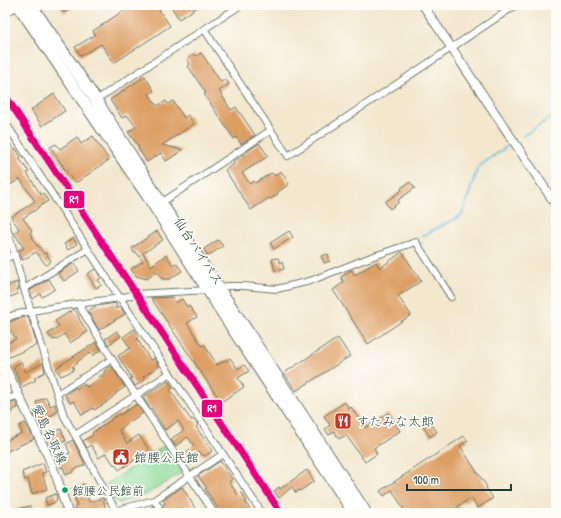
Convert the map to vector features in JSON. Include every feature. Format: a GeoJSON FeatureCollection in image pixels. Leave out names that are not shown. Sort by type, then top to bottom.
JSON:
{"type":"FeatureCollection","features":[{"type":"Feature","properties":{"kind":"highway","name":"仙台バイパス"},"geometry":{"type":"LineString","coordinates":[[19,5],[149,198],[213,289],[240,320],[366,513]]}},
{"type":"Feature","properties":{"kind":"highway","name":"仙台バイパス"},"geometry":{"type":"LineString","coordinates":[[31,5],[96,100],[162,203],[213,289],[354,513]]}},
{"type":"Feature","properties":{"kind":"street"},"geometry":{"type":"LineString","coordinates":[[5,14],[19,5]]}},
{"type":"Feature","properties":{"kind":"street"},"geometry":{"type":"LineString","coordinates":[[96,100],[241,5]]}},
{"type":"Feature","properties":{"kind":"street"},"geometry":{"type":"LineString","coordinates":[[423,5],[556,205]]}},
{"type":"Feature","properties":{"kind":"street"},"geometry":{"type":"LineString","coordinates":[[204,30],[288,156],[516,5]]}},
{"type":"Feature","properties":{"kind":"street"},"geometry":{"type":"LineString","coordinates":[[5,122],[262,513]]}},
{"type":"Feature","properties":{"kind":"street"},"geometry":{"type":"LineString","coordinates":[[162,203],[271,130]]}},
{"type":"Feature","properties":{"kind":"street"},"geometry":{"type":"LineString","coordinates":[[5,220],[24,289],[64,416],[116,512]]}},
{"type":"Feature","properties":{"kind":"street"},"geometry":{"type":"LineString","coordinates":[[5,319],[31,311],[142,294],[243,286],[277,289],[310,280],[416,242],[451,297]]}},
{"type":"Feature","properties":{"kind":"street"},"geometry":{"type":"LineString","coordinates":[[24,289],[88,249]]}},
{"type":"Feature","properties":{"kind":"street"},"geometry":{"type":"LineString","coordinates":[[5,258],[15,254]]}},
{"type":"Feature","properties":{"kind":"street"},"geometry":{"type":"LineString","coordinates":[[78,304],[112,359],[214,513]]}},
{"type":"Feature","properties":{"kind":"street"},"geometry":{"type":"LineString","coordinates":[[57,394],[112,359]]}},
{"type":"Feature","properties":{"kind":"street","name":"愛島名取線"},"geometry":{"type":"LineString","coordinates":[[5,367],[49,458],[58,481],[66,513]]}},
{"type":"Feature","properties":{"kind":"street"},"geometry":{"type":"LineString","coordinates":[[75,435],[170,373]]}},
{"type":"Feature","properties":{"kind":"street"},"geometry":{"type":"LineString","coordinates":[[5,400],[19,395]]}},
{"type":"Feature","properties":{"kind":"street"},"geometry":{"type":"LineString","coordinates":[[108,513],[116,512],[154,500],[223,454]]}},
{"type":"Feature","properties":{"kind":"street"},"geometry":{"type":"LineString","coordinates":[[154,500],[163,513]]}},
{"type":"Feature","properties":{"kind":"green space"},"geometry":{"type":"Polygon","coordinates":[[[165,445],[182,468],[181,473],[147,494],[119,503],[115,501],[107,484],[165,445]]]}},
{"type":"Feature","properties":{"kind":"building"},"geometry":{"type":"Polygon","coordinates":[[[59,5],[77,5],[64,13],[59,5]]]}},
{"type":"Feature","properties":{"kind":"building"},"geometry":{"type":"Polygon","coordinates":[[[132,5],[156,5],[170,26],[114,63],[101,44],[81,56],[75,47],[95,35],[93,31],[132,5]]]}},
{"type":"Feature","properties":{"kind":"building"},"geometry":{"type":"Polygon","coordinates":[[[170,5],[201,5],[179,19],[170,5]]]}},
{"type":"Feature","properties":{"kind":"building"},"geometry":{"type":"Polygon","coordinates":[[[201,53],[221,82],[225,79],[229,84],[219,91],[231,110],[236,107],[255,135],[241,144],[236,137],[234,139],[204,94],[206,93],[188,66],[190,64],[187,59],[194,54],[196,56],[201,53]]]}},
{"type":"Feature","properties":{"kind":"building"},"geometry":{"type":"Polygon","coordinates":[[[145,76],[154,91],[149,94],[157,106],[166,101],[168,104],[173,101],[184,118],[188,115],[194,124],[162,145],[183,150],[166,161],[161,153],[147,162],[138,148],[139,147],[128,132],[136,127],[127,115],[122,118],[110,100],[145,76]]]}},
{"type":"Feature","properties":{"kind":"building"},"geometry":{"type":"Polygon","coordinates":[[[54,94],[65,111],[42,126],[31,110],[54,94]]]}},
{"type":"Feature","properties":{"kind":"building"},"geometry":{"type":"Polygon","coordinates":[[[5,135],[14,150],[16,149],[21,157],[19,158],[29,172],[27,173],[41,195],[43,193],[48,201],[23,218],[32,231],[30,233],[37,246],[38,245],[44,254],[46,253],[51,261],[46,265],[36,252],[23,260],[18,251],[24,248],[14,233],[19,229],[11,217],[35,201],[20,179],[5,188],[5,135]]]}},
{"type":"Feature","properties":{"kind":"building"},"geometry":{"type":"Polygon","coordinates":[[[93,136],[109,160],[77,182],[73,181],[50,147],[56,144],[60,149],[77,137],[81,144],[93,136]]]}},
{"type":"Feature","properties":{"kind":"building"},"geometry":{"type":"Polygon","coordinates":[[[259,143],[268,156],[242,173],[250,184],[254,181],[255,183],[272,173],[274,176],[281,171],[289,184],[277,193],[278,194],[251,210],[225,170],[234,164],[233,162],[259,143]]]}},
{"type":"Feature","properties":{"kind":"building"},"geometry":{"type":"Polygon","coordinates":[[[410,182],[415,188],[398,200],[399,202],[390,209],[385,202],[402,190],[401,188],[410,182]]]}},
{"type":"Feature","properties":{"kind":"building"},"geometry":{"type":"Polygon","coordinates":[[[157,231],[163,240],[143,253],[151,266],[166,255],[173,265],[176,263],[182,271],[170,279],[162,279],[157,271],[147,279],[136,276],[131,269],[143,261],[136,252],[134,253],[132,248],[157,231]]]}},
{"type":"Feature","properties":{"kind":"building"},"geometry":{"type":"Polygon","coordinates":[[[289,231],[293,237],[274,249],[270,243],[289,231]]]}},
{"type":"Feature","properties":{"kind":"building"},"geometry":{"type":"Polygon","coordinates":[[[73,238],[77,244],[68,250],[64,244],[73,238]]]}},
{"type":"Feature","properties":{"kind":"building"},"geometry":{"type":"Polygon","coordinates":[[[218,240],[223,246],[208,256],[204,249],[218,240]]]}},
{"type":"Feature","properties":{"kind":"building"},"geometry":{"type":"Polygon","coordinates":[[[402,252],[421,281],[398,296],[411,315],[368,344],[333,290],[344,282],[341,277],[351,270],[355,275],[376,262],[380,268],[402,252]]]}},
{"type":"Feature","properties":{"kind":"building"},"geometry":{"type":"Polygon","coordinates":[[[328,254],[330,261],[324,263],[321,256],[328,254]]]}},
{"type":"Feature","properties":{"kind":"building"},"geometry":{"type":"Polygon","coordinates":[[[278,258],[280,263],[282,262],[284,269],[275,271],[272,259],[278,258]]]}},
{"type":"Feature","properties":{"kind":"building"},"geometry":{"type":"Polygon","coordinates":[[[74,263],[79,271],[64,281],[58,273],[74,263]]]}},
{"type":"Feature","properties":{"kind":"building"},"geometry":{"type":"Polygon","coordinates":[[[95,269],[101,278],[98,280],[102,285],[96,288],[87,274],[95,269]]]}},
{"type":"Feature","properties":{"kind":"building"},"geometry":{"type":"Polygon","coordinates":[[[49,279],[55,289],[42,297],[40,294],[33,299],[29,291],[49,279]]]}},
{"type":"Feature","properties":{"kind":"building"},"geometry":{"type":"Polygon","coordinates":[[[17,282],[19,289],[16,290],[18,294],[5,299],[5,289],[9,287],[9,285],[17,282]]]}},
{"type":"Feature","properties":{"kind":"building"},"geometry":{"type":"Polygon","coordinates":[[[172,297],[176,303],[182,299],[187,307],[189,306],[197,317],[187,323],[202,346],[204,344],[217,365],[230,358],[238,369],[244,365],[249,371],[238,378],[244,387],[221,402],[151,298],[172,297]]]}},
{"type":"Feature","properties":{"kind":"building"},"geometry":{"type":"Polygon","coordinates":[[[116,303],[116,309],[120,306],[125,314],[99,330],[88,311],[96,306],[116,303]]]}},
{"type":"Feature","properties":{"kind":"building"},"geometry":{"type":"Polygon","coordinates":[[[74,309],[87,332],[70,343],[64,334],[56,340],[53,340],[48,334],[59,326],[55,321],[74,309]]]}},
{"type":"Feature","properties":{"kind":"building"},"geometry":{"type":"Polygon","coordinates":[[[28,316],[37,345],[7,358],[5,353],[5,344],[16,339],[10,330],[5,332],[5,324],[28,316]]]}},
{"type":"Feature","properties":{"kind":"building"},"geometry":{"type":"Polygon","coordinates":[[[134,329],[139,337],[137,339],[151,361],[154,358],[159,366],[143,377],[145,380],[135,386],[131,379],[132,378],[118,356],[130,348],[123,337],[134,329]]]}},
{"type":"Feature","properties":{"kind":"building"},"geometry":{"type":"Polygon","coordinates":[[[117,331],[121,336],[108,345],[105,339],[117,331]]]}},
{"type":"Feature","properties":{"kind":"building"},"geometry":{"type":"Polygon","coordinates":[[[338,338],[350,356],[296,391],[284,373],[338,338]]]}},
{"type":"Feature","properties":{"kind":"building"},"geometry":{"type":"Polygon","coordinates":[[[96,342],[101,350],[92,356],[90,353],[72,367],[74,368],[72,371],[61,376],[56,368],[96,342]]]}},
{"type":"Feature","properties":{"kind":"building"},"geometry":{"type":"Polygon","coordinates":[[[21,362],[26,372],[43,363],[45,372],[34,378],[36,380],[22,387],[13,367],[21,362]]]}},
{"type":"Feature","properties":{"kind":"building"},"geometry":{"type":"Polygon","coordinates":[[[111,366],[125,387],[116,393],[106,403],[94,410],[93,408],[82,415],[74,401],[70,403],[65,395],[83,384],[87,387],[99,379],[98,378],[105,373],[104,371],[111,366]]]}},
{"type":"Feature","properties":{"kind":"building"},"geometry":{"type":"Polygon","coordinates":[[[168,381],[173,388],[170,390],[191,420],[193,419],[198,425],[196,427],[212,451],[205,456],[200,452],[187,461],[182,455],[194,446],[188,437],[175,446],[171,439],[184,430],[178,421],[165,430],[143,397],[168,381]]]}},
{"type":"Feature","properties":{"kind":"building"},"geometry":{"type":"Polygon","coordinates":[[[46,397],[50,406],[55,404],[57,412],[38,422],[34,413],[40,411],[36,402],[46,397]]]}},
{"type":"Feature","properties":{"kind":"building"},"geometry":{"type":"Polygon","coordinates":[[[15,401],[18,408],[12,410],[13,412],[5,416],[5,404],[15,401]]]}},
{"type":"Feature","properties":{"kind":"building"},"geometry":{"type":"Polygon","coordinates":[[[345,402],[349,409],[351,407],[365,428],[388,413],[400,431],[374,448],[377,454],[365,462],[346,435],[339,439],[334,431],[329,435],[325,429],[330,425],[324,416],[345,402]]]}},
{"type":"Feature","properties":{"kind":"building"},"geometry":{"type":"Polygon","coordinates":[[[137,404],[143,413],[119,430],[127,443],[139,435],[151,453],[140,461],[138,458],[119,470],[106,453],[99,458],[91,445],[87,448],[83,441],[93,435],[92,433],[111,419],[137,404]]]}},
{"type":"Feature","properties":{"kind":"building"},"geometry":{"type":"Polygon","coordinates":[[[429,420],[437,432],[430,437],[422,425],[429,420]]]}},
{"type":"Feature","properties":{"kind":"building"},"geometry":{"type":"Polygon","coordinates":[[[25,423],[34,439],[5,452],[5,441],[22,433],[19,426],[25,423]]]}},
{"type":"Feature","properties":{"kind":"building"},"geometry":{"type":"Polygon","coordinates":[[[61,429],[66,441],[50,446],[46,435],[61,429]]]}},
{"type":"Feature","properties":{"kind":"building"},"geometry":{"type":"Polygon","coordinates":[[[464,436],[468,441],[460,446],[493,498],[478,508],[471,498],[458,506],[462,513],[406,513],[392,490],[384,496],[380,491],[464,436]]]}},
{"type":"Feature","properties":{"kind":"building"},"geometry":{"type":"Polygon","coordinates":[[[73,440],[85,465],[66,475],[63,467],[61,468],[58,459],[70,453],[66,444],[73,440]]]}},
{"type":"Feature","properties":{"kind":"building"},"geometry":{"type":"Polygon","coordinates":[[[220,461],[232,479],[229,482],[238,495],[241,492],[252,513],[221,513],[205,489],[207,488],[198,476],[220,461]]]}},
{"type":"Feature","properties":{"kind":"building"},"geometry":{"type":"Polygon","coordinates":[[[43,463],[46,472],[42,473],[47,489],[32,494],[28,479],[25,480],[22,472],[43,463]]]}},
{"type":"Feature","properties":{"kind":"building"},"geometry":{"type":"Polygon","coordinates":[[[307,470],[314,481],[296,493],[292,487],[279,498],[274,491],[279,487],[280,489],[307,470]]]}},
{"type":"Feature","properties":{"kind":"building"},"geometry":{"type":"Polygon","coordinates":[[[85,484],[89,502],[103,498],[105,507],[83,513],[77,513],[75,506],[77,505],[72,488],[85,484]]]}},
{"type":"Feature","properties":{"kind":"building"},"geometry":{"type":"Polygon","coordinates":[[[182,487],[198,513],[167,513],[163,505],[165,503],[163,500],[182,487]]]}},
{"type":"Feature","properties":{"kind":"building"},"geometry":{"type":"Polygon","coordinates":[[[56,494],[57,500],[54,503],[47,505],[45,498],[56,494]]]}},
{"type":"Feature","properties":{"kind":"building"},"geometry":{"type":"Polygon","coordinates":[[[30,506],[32,513],[9,513],[9,511],[30,506]]]}},
{"type":"Feature","properties":{"kind":"building"},"geometry":{"type":"Polygon","coordinates":[[[153,506],[158,513],[142,513],[153,506]]]}},
{"type":"Feature","properties":{"kind":"waterway"},"geometry":{"type":"LineString","coordinates":[[523,136],[556,114]]}},
{"type":"Feature","properties":{"kind":"waterway"},"geometry":{"type":"LineString","coordinates":[[422,236],[462,215],[478,167],[509,145]]}},
{"type":"Feature","properties":{"kind":"transit line","name":"R1"},"geometry":{"type":"LineString","coordinates":[[5,95],[281,513]]}},
{"type":"Feature","properties":{"kind":"place","name":"すたみな太郎"},"geometry":{"type":"Point","coordinates":[343,421]}},
{"type":"Feature","properties":{"kind":"place","name":"館腰公民館"},"geometry":{"type":"Point","coordinates":[121,457]}},
{"type":"Feature","properties":{"kind":"place","name":"館腰公民館前"},"geometry":{"type":"Point","coordinates":[65,490]}}]}
